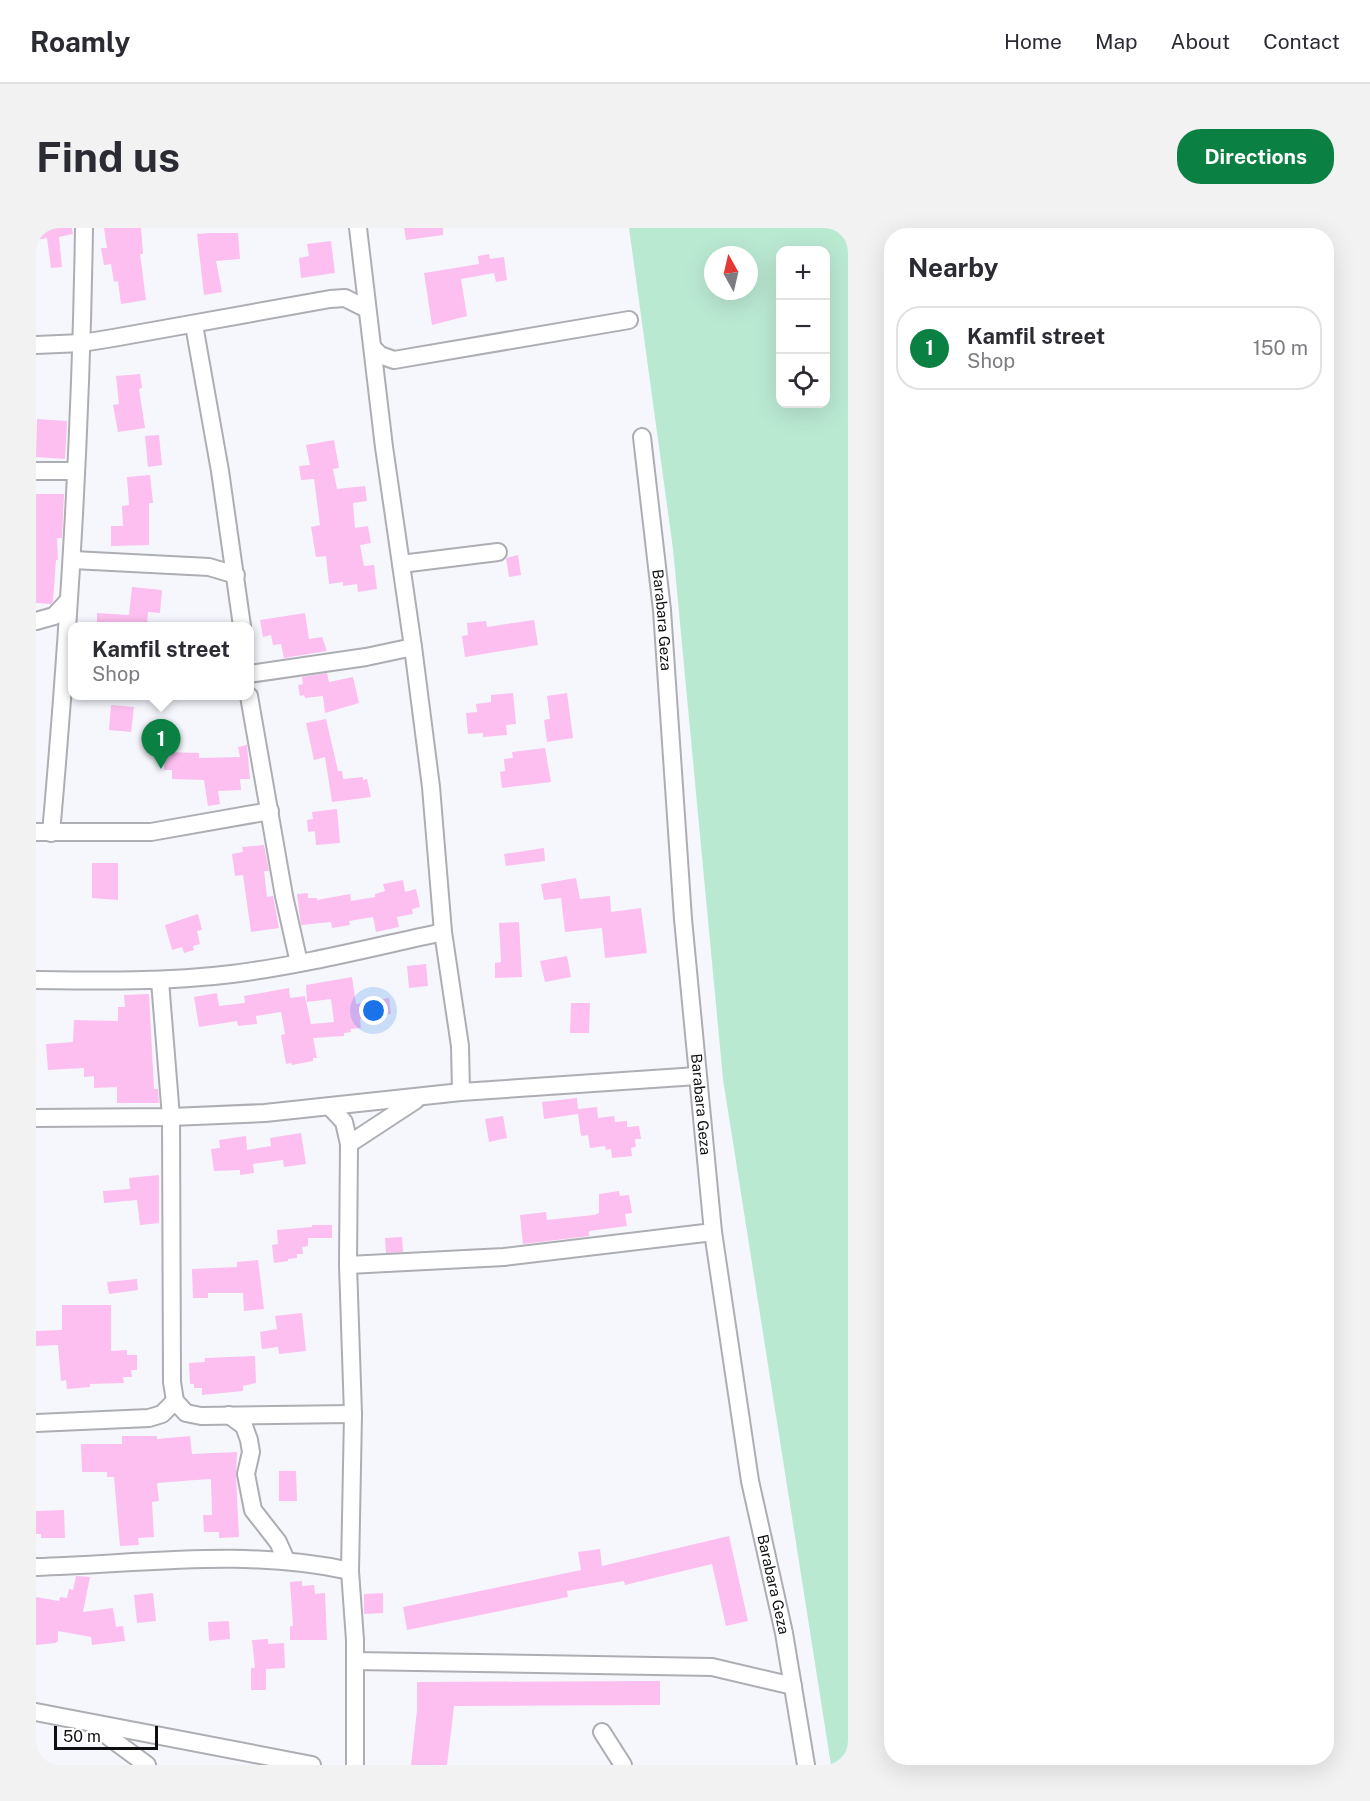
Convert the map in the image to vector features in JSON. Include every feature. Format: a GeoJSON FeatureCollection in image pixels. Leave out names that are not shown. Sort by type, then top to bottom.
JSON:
{"type":"FeatureCollection","features":[{"type":"Feature","properties":{"kind":"street"},"geometry":{"type":"LineString","coordinates":[[84,228],[82,343],[73,560],[44,833],[151,832],[270,811]]}},
{"type":"Feature","properties":{"kind":"street"},"geometry":{"type":"LineString","coordinates":[[358,228],[431,787],[443,932],[460,1046],[461,1092]]}},
{"type":"Feature","properties":{"kind":"street"},"geometry":{"type":"LineString","coordinates":[[360,248],[368,228]]}},
{"type":"Feature","properties":{"kind":"street"},"geometry":{"type":"LineString","coordinates":[[36,345],[82,343],[194,325],[330,299],[345,298],[367,309]]}},
{"type":"Feature","properties":{"kind":"street"},"geometry":{"type":"LineString","coordinates":[[372,348],[380,355],[394,360],[629,320]]}},
{"type":"Feature","properties":{"kind":"street"},"geometry":{"type":"LineString","coordinates":[[194,325],[236,575],[241,622]]}},
{"type":"Feature","properties":{"kind":"street"},"geometry":{"type":"LineString","coordinates":[[377,378],[394,360]]}},
{"type":"Feature","properties":{"kind":"street","name":"Barabara Geza"},"geometry":{"type":"LineString","coordinates":[[642,437],[663,610],[677,840],[713,1232],[750,1481],[784,1633],[806,1765]]}},
{"type":"Feature","properties":{"kind":"street"},"geometry":{"type":"LineString","coordinates":[[36,471],[75,471]]}},
{"type":"Feature","properties":{"kind":"street"},"geometry":{"type":"LineString","coordinates":[[401,564],[498,552]]}},
{"type":"Feature","properties":{"kind":"street"},"geometry":{"type":"LineString","coordinates":[[73,560],[197,566],[221,569],[236,575]]}},
{"type":"Feature","properties":{"kind":"street"},"geometry":{"type":"LineString","coordinates":[[42,620],[68,601]]}},
{"type":"Feature","properties":{"kind":"street"},"geometry":{"type":"LineString","coordinates":[[42,620],[58,623],[66,635]]}},
{"type":"Feature","properties":{"kind":"street"},"geometry":{"type":"LineString","coordinates":[[254,673],[366,657],[414,646]]}},
{"type":"Feature","properties":{"kind":"street"},"geometry":{"type":"LineString","coordinates":[[250,700],[299,963]]}},
{"type":"Feature","properties":{"kind":"street"},"geometry":{"type":"LineString","coordinates":[[36,980],[160,981],[232,974],[299,963],[443,932]]}},
{"type":"Feature","properties":{"kind":"street"},"geometry":{"type":"LineString","coordinates":[[160,981],[171,1118],[172,1382],[175,1401],[186,1413],[201,1416],[353,1414]]}},
{"type":"Feature","properties":{"kind":"street"},"geometry":{"type":"LineString","coordinates":[[36,1118],[171,1118],[330,1107],[461,1092],[697,1076]]}},
{"type":"Feature","properties":{"kind":"street"},"geometry":{"type":"LineString","coordinates":[[349,1144],[422,1097]]}},
{"type":"Feature","properties":{"kind":"street"},"geometry":{"type":"LineString","coordinates":[[330,1107],[344,1122],[349,1144],[348,1265],[353,1414],[350,1571],[355,1661],[355,1765]]}},
{"type":"Feature","properties":{"kind":"street"},"geometry":{"type":"LineString","coordinates":[[348,1265],[504,1257],[713,1232]]}},
{"type":"Feature","properties":{"kind":"street"},"geometry":{"type":"LineString","coordinates":[[36,1423],[149,1418],[162,1414],[175,1401]]}},
{"type":"Feature","properties":{"kind":"street"},"geometry":{"type":"LineString","coordinates":[[229,1415],[244,1426],[249,1440],[251,1452],[246,1474],[253,1510],[278,1542],[285,1560]]}},
{"type":"Feature","properties":{"kind":"street"},"geometry":{"type":"LineString","coordinates":[[36,1567],[210,1558],[285,1560],[350,1571]]}},
{"type":"Feature","properties":{"kind":"street"},"geometry":{"type":"LineString","coordinates":[[355,1661],[712,1667],[793,1686]]}},
{"type":"Feature","properties":{"kind":"street"},"geometry":{"type":"LineString","coordinates":[[36,1713],[312,1765]]}},
{"type":"Feature","properties":{"kind":"street"},"geometry":{"type":"LineString","coordinates":[[89,1722],[147,1765]]}},
{"type":"Feature","properties":{"kind":"street"},"geometry":{"type":"LineString","coordinates":[[602,1732],[623,1765]]}},
{"type":"Feature","properties":{"kind":"green space"},"geometry":{"type":"Polygon","coordinates":[[[629,228],[848,228],[848,1765],[831,1765],[723,1079],[673,549],[629,228]]]}},
{"type":"Feature","properties":{"kind":"building"},"geometry":{"type":"Polygon","coordinates":[[[36,228],[72,228],[73,234],[59,237],[62,267],[51,268],[47,238],[36,240],[36,228]]]}},
{"type":"Feature","properties":{"kind":"building"},"geometry":{"type":"Polygon","coordinates":[[[104,228],[141,228],[143,254],[140,254],[146,300],[121,304],[118,281],[114,282],[111,264],[104,265],[101,248],[107,248],[104,228]]]}},
{"type":"Feature","properties":{"kind":"building"},"geometry":{"type":"Polygon","coordinates":[[[404,228],[443,228],[443,235],[406,240],[404,228]]]}},
{"type":"Feature","properties":{"kind":"building"},"geometry":{"type":"Polygon","coordinates":[[[238,233],[240,259],[216,261],[222,292],[204,295],[197,234],[238,233]]]}},
{"type":"Feature","properties":{"kind":"building"},"geometry":{"type":"Polygon","coordinates":[[[331,241],[335,273],[301,278],[299,258],[309,256],[307,244],[331,241]]]}},
{"type":"Feature","properties":{"kind":"building"},"geometry":{"type":"Polygon","coordinates":[[[489,254],[490,259],[504,257],[507,280],[496,282],[494,273],[461,279],[467,316],[432,325],[424,273],[479,264],[478,256],[489,254]]]}},
{"type":"Feature","properties":{"kind":"building"},"geometry":{"type":"Polygon","coordinates":[[[140,374],[142,388],[139,389],[145,428],[118,432],[113,405],[119,404],[116,376],[140,374]]]}},
{"type":"Feature","properties":{"kind":"building"},"geometry":{"type":"Polygon","coordinates":[[[37,419],[67,421],[65,459],[36,457],[37,419]]]}},
{"type":"Feature","properties":{"kind":"building"},"geometry":{"type":"Polygon","coordinates":[[[159,435],[162,465],[148,467],[145,436],[159,435]]]}},
{"type":"Feature","properties":{"kind":"building"},"geometry":{"type":"Polygon","coordinates":[[[334,440],[339,468],[333,469],[337,489],[365,486],[367,501],[353,503],[355,528],[368,526],[371,543],[360,545],[364,566],[374,565],[377,589],[358,592],[357,584],[343,586],[343,582],[329,584],[326,556],[316,557],[311,527],[320,525],[314,479],[301,480],[299,466],[310,465],[306,445],[334,440]]]}},
{"type":"Feature","properties":{"kind":"building"},"geometry":{"type":"Polygon","coordinates":[[[150,475],[153,503],[149,503],[149,545],[111,546],[111,526],[123,526],[122,506],[129,505],[127,477],[150,475]]]}},
{"type":"Feature","properties":{"kind":"building"},"geometry":{"type":"Polygon","coordinates":[[[36,494],[64,494],[62,538],[57,538],[58,560],[56,560],[51,604],[36,603],[36,494]]]}},
{"type":"Feature","properties":{"kind":"building"},"geometry":{"type":"Polygon","coordinates":[[[518,555],[521,575],[509,577],[506,558],[518,555]]]}},
{"type":"Feature","properties":{"kind":"building"},"geometry":{"type":"Polygon","coordinates":[[[132,587],[162,590],[160,613],[148,612],[147,622],[97,622],[97,613],[129,615],[132,587]]]}},
{"type":"Feature","properties":{"kind":"building"},"geometry":{"type":"Polygon","coordinates":[[[305,613],[309,639],[322,637],[327,651],[284,658],[281,644],[273,645],[271,635],[263,637],[260,620],[305,613]]]}},
{"type":"Feature","properties":{"kind":"building"},"geometry":{"type":"Polygon","coordinates":[[[534,620],[538,645],[465,657],[462,636],[468,635],[467,623],[486,621],[487,627],[534,620]]]}},
{"type":"Feature","properties":{"kind":"building"},"geometry":{"type":"Polygon","coordinates":[[[327,673],[329,682],[353,677],[359,703],[325,713],[323,696],[305,698],[304,695],[300,696],[298,685],[303,684],[302,677],[327,673]]]}},
{"type":"Feature","properties":{"kind":"building"},"geometry":{"type":"Polygon","coordinates":[[[513,693],[516,724],[506,725],[507,735],[483,737],[483,733],[468,734],[466,713],[477,712],[476,704],[491,702],[491,695],[513,693]]]}},
{"type":"Feature","properties":{"kind":"building"},"geometry":{"type":"Polygon","coordinates":[[[567,693],[573,738],[547,742],[544,720],[550,719],[547,696],[567,693]]]}},
{"type":"Feature","properties":{"kind":"building"},"geometry":{"type":"Polygon","coordinates":[[[111,705],[134,707],[131,732],[109,730],[111,705]]]}},
{"type":"Feature","properties":{"kind":"building"},"geometry":{"type":"Polygon","coordinates":[[[326,719],[338,771],[342,771],[343,779],[363,777],[363,780],[367,779],[371,797],[332,802],[325,757],[314,760],[306,723],[326,719]]]}},
{"type":"Feature","properties":{"kind":"building"},"geometry":{"type":"Polygon","coordinates":[[[247,745],[250,779],[240,779],[241,790],[218,791],[220,804],[208,806],[204,780],[172,779],[172,770],[164,770],[165,752],[199,753],[199,758],[240,757],[238,747],[247,745]]]}},
{"type":"Feature","properties":{"kind":"building"},"geometry":{"type":"Polygon","coordinates":[[[545,748],[551,782],[502,788],[500,772],[505,771],[504,759],[513,758],[512,752],[545,748]]]}},
{"type":"Feature","properties":{"kind":"building"},"geometry":{"type":"Polygon","coordinates":[[[337,809],[340,843],[316,845],[315,831],[308,832],[307,820],[313,819],[312,812],[337,809]]]}},
{"type":"Feature","properties":{"kind":"building"},"geometry":{"type":"Polygon","coordinates":[[[264,845],[269,871],[264,871],[267,897],[273,896],[279,928],[251,932],[243,875],[235,876],[232,854],[243,852],[242,847],[264,845]]]}},
{"type":"Feature","properties":{"kind":"building"},"geometry":{"type":"Polygon","coordinates":[[[544,848],[545,861],[506,866],[504,854],[544,848]]]}},
{"type":"Feature","properties":{"kind":"building"},"geometry":{"type":"Polygon","coordinates":[[[92,863],[118,863],[118,900],[92,898],[92,863]]]}},
{"type":"Feature","properties":{"kind":"building"},"geometry":{"type":"Polygon","coordinates":[[[576,878],[580,899],[610,896],[611,912],[641,908],[647,953],[605,958],[602,928],[565,932],[561,898],[544,900],[541,884],[576,878]]]}},
{"type":"Feature","properties":{"kind":"building"},"geometry":{"type":"Polygon","coordinates":[[[403,880],[405,892],[416,889],[420,907],[412,909],[413,914],[397,917],[399,927],[376,932],[373,917],[349,921],[350,925],[332,928],[331,922],[301,925],[297,894],[308,893],[308,898],[317,898],[317,900],[350,894],[351,901],[375,897],[375,894],[385,891],[383,884],[403,880]]]}},
{"type":"Feature","properties":{"kind":"building"},"geometry":{"type":"Polygon","coordinates":[[[198,914],[202,930],[197,931],[200,944],[193,946],[194,950],[184,953],[182,947],[172,950],[165,925],[198,914]]]}},
{"type":"Feature","properties":{"kind":"building"},"geometry":{"type":"Polygon","coordinates":[[[519,922],[522,977],[495,978],[495,963],[501,962],[499,923],[519,922]]]}},
{"type":"Feature","properties":{"kind":"building"},"geometry":{"type":"Polygon","coordinates":[[[567,956],[571,977],[545,982],[540,961],[567,956]]]}},
{"type":"Feature","properties":{"kind":"building"},"geometry":{"type":"Polygon","coordinates":[[[426,964],[428,986],[409,988],[407,966],[426,964]]]}},
{"type":"Feature","properties":{"kind":"building"},"geometry":{"type":"Polygon","coordinates":[[[352,977],[356,1004],[389,998],[391,1014],[360,1019],[361,1028],[350,1029],[351,1032],[344,1033],[344,1036],[313,1038],[317,1058],[313,1058],[313,1061],[286,1064],[281,1035],[285,1034],[281,1012],[256,1016],[257,1024],[238,1026],[237,1021],[199,1027],[194,997],[217,993],[219,1006],[245,1003],[244,996],[289,988],[290,998],[305,996],[311,1024],[334,1022],[331,999],[307,1002],[306,985],[352,977]]]}},
{"type":"Feature","properties":{"kind":"building"},"geometry":{"type":"Polygon","coordinates":[[[149,994],[154,1089],[158,1089],[159,1103],[117,1103],[117,1087],[94,1088],[94,1076],[84,1077],[84,1068],[48,1070],[46,1044],[73,1042],[74,1020],[118,1021],[118,1007],[125,1007],[124,995],[149,994]]]}},
{"type":"Feature","properties":{"kind":"building"},"geometry":{"type":"Polygon","coordinates":[[[571,1003],[590,1003],[589,1033],[570,1033],[571,1003]]]}},
{"type":"Feature","properties":{"kind":"building"},"geometry":{"type":"Polygon","coordinates":[[[577,1098],[578,1109],[597,1107],[598,1118],[614,1116],[615,1122],[627,1121],[627,1127],[639,1126],[641,1139],[635,1139],[636,1147],[631,1148],[632,1156],[612,1158],[611,1149],[606,1150],[605,1146],[590,1148],[588,1135],[581,1136],[578,1114],[544,1119],[542,1102],[577,1098]]]}},
{"type":"Feature","properties":{"kind":"building"},"geometry":{"type":"Polygon","coordinates":[[[503,1116],[507,1138],[489,1142],[485,1119],[503,1116]]]}},
{"type":"Feature","properties":{"kind":"building"},"geometry":{"type":"Polygon","coordinates":[[[301,1133],[306,1164],[284,1167],[283,1160],[253,1164],[254,1173],[240,1175],[240,1170],[214,1171],[211,1149],[220,1148],[219,1140],[246,1136],[247,1150],[271,1146],[270,1138],[301,1133]]]}},
{"type":"Feature","properties":{"kind":"building"},"geometry":{"type":"Polygon","coordinates":[[[159,1175],[159,1223],[140,1225],[137,1200],[104,1203],[103,1191],[130,1189],[129,1178],[159,1175]]]}},
{"type":"Feature","properties":{"kind":"building"},"geometry":{"type":"Polygon","coordinates":[[[619,1191],[620,1196],[629,1195],[632,1213],[625,1214],[627,1226],[589,1231],[589,1236],[523,1244],[520,1215],[546,1212],[547,1220],[594,1215],[599,1213],[599,1194],[619,1191]]]}},
{"type":"Feature","properties":{"kind":"building"},"geometry":{"type":"Polygon","coordinates":[[[312,1225],[332,1225],[332,1238],[308,1238],[308,1246],[302,1247],[303,1254],[297,1254],[297,1258],[288,1259],[288,1261],[274,1263],[272,1245],[278,1244],[277,1230],[312,1227],[312,1225]]]}},
{"type":"Feature","properties":{"kind":"building"},"geometry":{"type":"Polygon","coordinates":[[[402,1237],[403,1252],[386,1253],[385,1238],[402,1237]]]}},
{"type":"Feature","properties":{"kind":"building"},"geometry":{"type":"Polygon","coordinates":[[[258,1260],[264,1309],[244,1311],[243,1293],[208,1293],[208,1298],[193,1298],[192,1269],[237,1267],[237,1262],[258,1260]]]}},
{"type":"Feature","properties":{"kind":"building"},"geometry":{"type":"Polygon","coordinates":[[[137,1279],[138,1290],[109,1294],[107,1282],[137,1279]]]}},
{"type":"Feature","properties":{"kind":"building"},"geometry":{"type":"Polygon","coordinates":[[[62,1305],[111,1305],[111,1351],[127,1350],[127,1355],[137,1355],[137,1370],[131,1370],[132,1377],[123,1377],[124,1383],[90,1384],[90,1387],[67,1389],[66,1380],[61,1381],[58,1345],[36,1346],[36,1331],[62,1330],[62,1305]]]}},
{"type":"Feature","properties":{"kind":"building"},"geometry":{"type":"Polygon","coordinates":[[[302,1313],[306,1351],[279,1354],[278,1347],[262,1349],[260,1332],[277,1329],[275,1316],[302,1313]]]}},
{"type":"Feature","properties":{"kind":"building"},"geometry":{"type":"Polygon","coordinates":[[[255,1356],[256,1383],[243,1386],[243,1391],[202,1395],[202,1388],[194,1388],[194,1384],[190,1384],[189,1363],[205,1362],[205,1358],[255,1356]]]}},
{"type":"Feature","properties":{"kind":"building"},"geometry":{"type":"Polygon","coordinates":[[[122,1436],[157,1436],[157,1439],[190,1436],[192,1454],[237,1452],[239,1537],[219,1538],[219,1532],[204,1532],[203,1515],[212,1515],[211,1479],[196,1480],[157,1483],[159,1501],[152,1502],[154,1537],[138,1538],[139,1545],[120,1546],[114,1477],[107,1477],[107,1472],[82,1472],[81,1444],[122,1444],[122,1436]]]}},
{"type":"Feature","properties":{"kind":"building"},"geometry":{"type":"Polygon","coordinates":[[[279,1471],[296,1471],[297,1501],[279,1501],[279,1471]]]}},
{"type":"Feature","properties":{"kind":"building"},"geometry":{"type":"Polygon","coordinates":[[[64,1510],[65,1538],[41,1538],[41,1534],[36,1534],[36,1511],[64,1510]]]}},
{"type":"Feature","properties":{"kind":"building"},"geometry":{"type":"Polygon","coordinates":[[[729,1536],[748,1621],[726,1626],[712,1564],[625,1585],[624,1581],[567,1591],[568,1597],[407,1630],[403,1607],[581,1570],[578,1552],[600,1549],[602,1566],[729,1536]]]}},
{"type":"Feature","properties":{"kind":"building"},"geometry":{"type":"Polygon","coordinates":[[[76,1576],[90,1577],[83,1612],[113,1608],[116,1627],[123,1626],[125,1641],[92,1645],[91,1637],[58,1631],[56,1643],[36,1645],[36,1597],[59,1601],[60,1597],[67,1598],[69,1589],[73,1590],[76,1576]]]}},
{"type":"Feature","properties":{"kind":"building"},"geometry":{"type":"Polygon","coordinates":[[[302,1581],[302,1586],[314,1585],[315,1594],[325,1593],[327,1640],[290,1640],[290,1626],[293,1626],[290,1582],[302,1581]]]}},
{"type":"Feature","properties":{"kind":"building"},"geometry":{"type":"Polygon","coordinates":[[[153,1593],[156,1621],[137,1623],[134,1595],[153,1593]]]}},
{"type":"Feature","properties":{"kind":"building"},"geometry":{"type":"Polygon","coordinates":[[[383,1593],[383,1613],[364,1614],[364,1594],[383,1593]]]}},
{"type":"Feature","properties":{"kind":"building"},"geometry":{"type":"Polygon","coordinates":[[[229,1621],[230,1639],[209,1641],[208,1622],[229,1621]]]}},
{"type":"Feature","properties":{"kind":"building"},"geometry":{"type":"Polygon","coordinates":[[[268,1639],[268,1644],[284,1643],[285,1668],[266,1669],[266,1690],[251,1690],[251,1668],[255,1668],[252,1640],[268,1639]]]}},
{"type":"Feature","properties":{"kind":"building"},"geometry":{"type":"Polygon","coordinates":[[[660,1681],[660,1705],[454,1706],[447,1765],[411,1765],[417,1710],[417,1682],[660,1681]]]}},
{"type":"Feature","properties":{"kind":"place","name":"Kamfil street"},"geometry":{"type":"Point","coordinates":[161,769]}}]}
